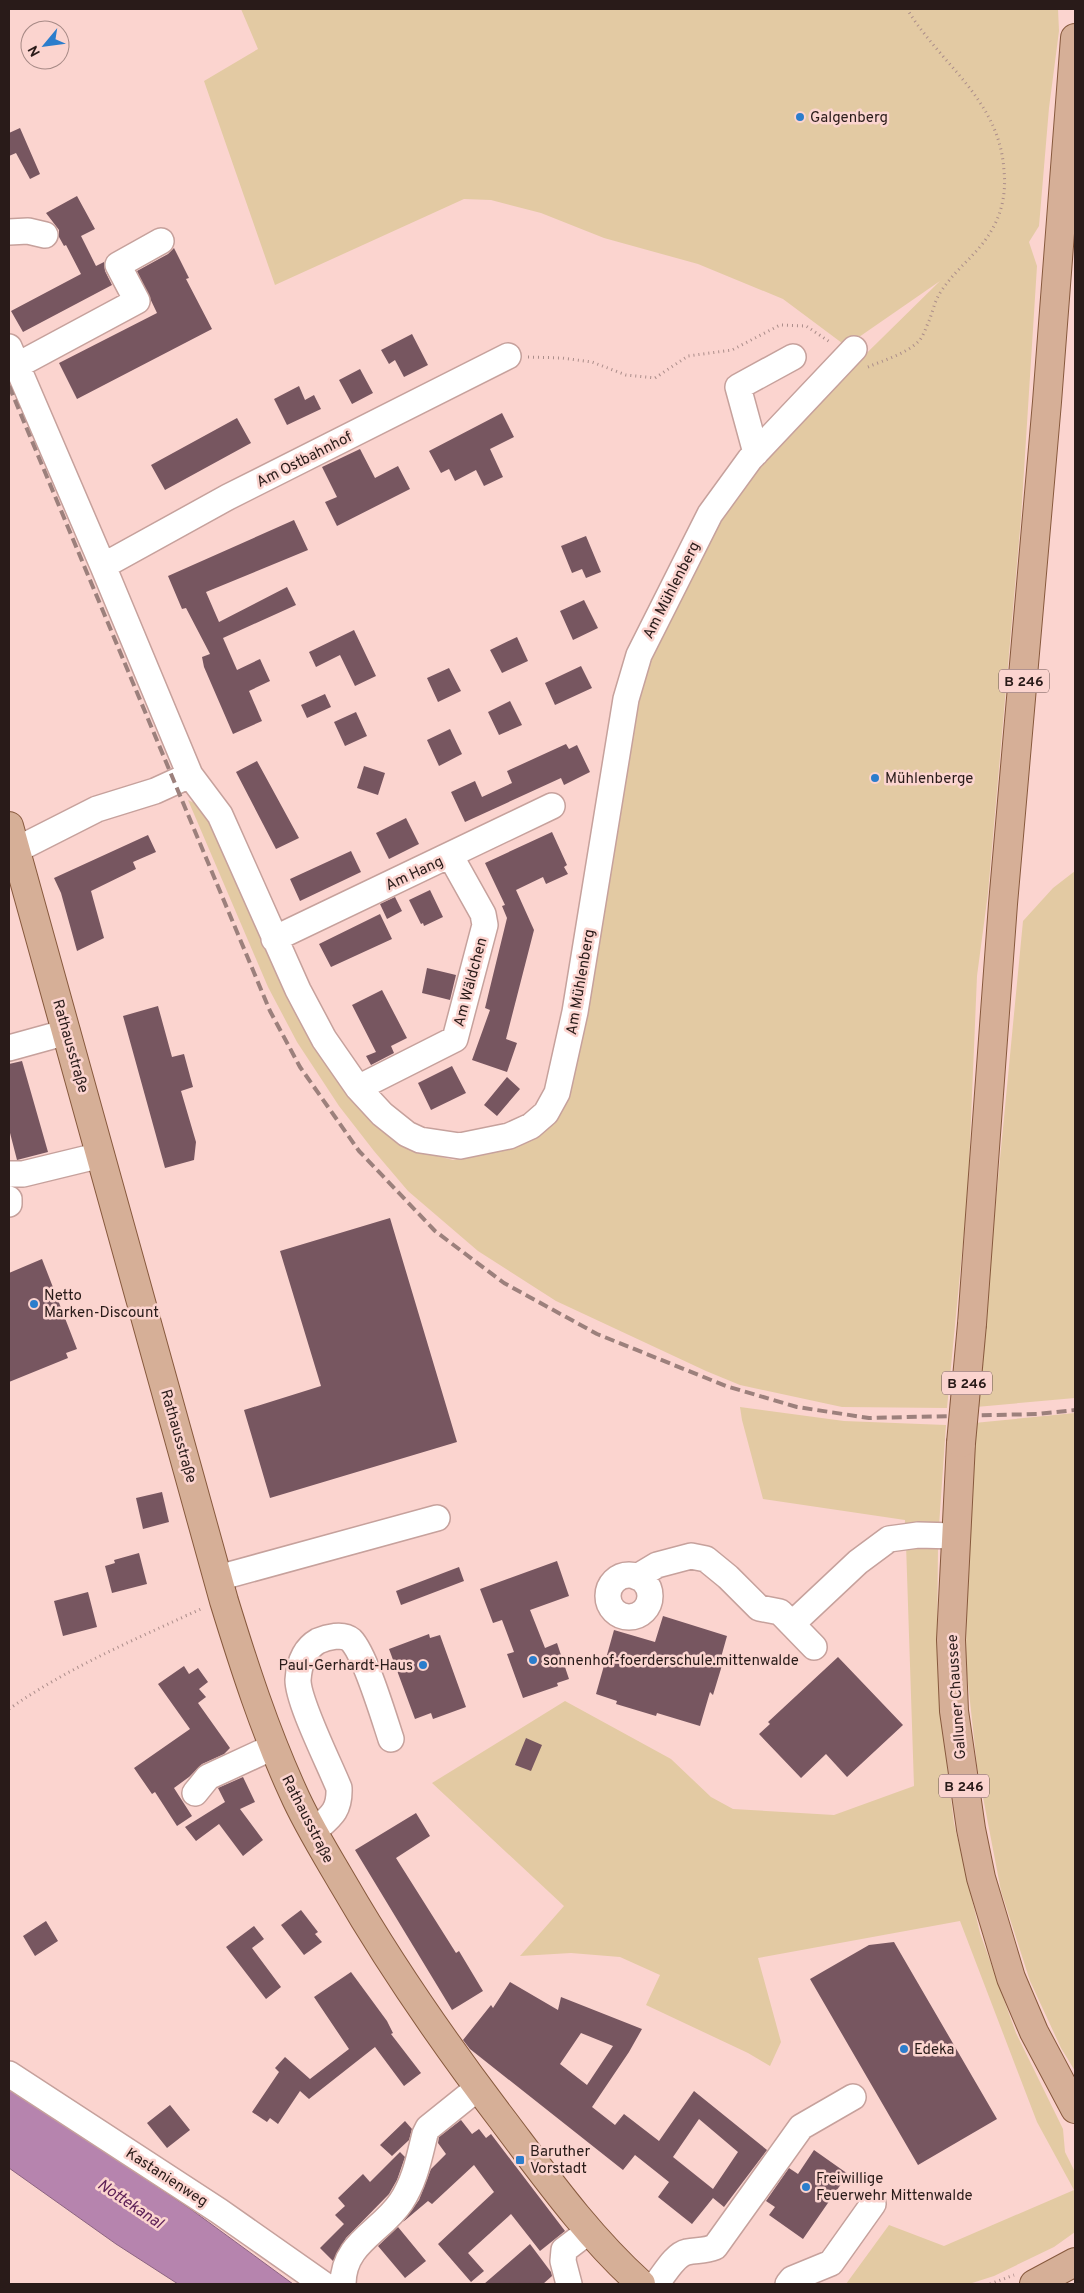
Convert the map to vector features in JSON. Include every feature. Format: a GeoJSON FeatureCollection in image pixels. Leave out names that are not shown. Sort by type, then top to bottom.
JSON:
{"type":"FeatureCollection","features":[{"type":"Feature","properties":{"kind":"main road","name":"Galluner Chaussee"},"geometry":{"type":"LineString","coordinates":[[1075,38],[961,1443],[951,1640],[954,1711],[971,1829],[981,1878],[1011,1978],[1034,2032],[1075,2109]]}},
{"type":"Feature","properties":{"kind":"main road","name":"Rathausstraße"},"geometry":{"type":"LineString","coordinates":[[12,837],[221,1590],[273,1747],[313,1832],[370,1930],[425,2016],[478,2087]]}},
{"type":"Feature","properties":{"kind":"main road"},"geometry":{"type":"LineString","coordinates":[[478,2087],[589,2231],[641,2284]]}},
{"type":"Feature","properties":{"kind":"main road"},"geometry":{"type":"LineString","coordinates":[[1034,2284],[1075,2262]]}},
{"type":"Feature","properties":{"kind":"street"},"geometry":{"type":"LineString","coordinates":[[9,232],[28,231],[45,235]]}},
{"type":"Feature","properties":{"kind":"street"},"geometry":{"type":"LineString","coordinates":[[13,356],[137,302],[118,265],[161,241]]}},
{"type":"Feature","properties":{"kind":"street"},"geometry":{"type":"LineString","coordinates":[[9,331],[13,356],[104,566],[190,776],[155,791],[12,837]]}},
{"type":"Feature","properties":{"kind":"street","name":"Am Mühlenberg"},"geometry":{"type":"LineString","coordinates":[[190,776],[220,814],[274,939],[324,1039],[358,1088],[382,1114],[407,1134],[420,1140],[460,1146],[509,1136],[531,1126],[546,1113],[557,1093],[566,1059],[626,699],[639,655],[710,514],[756,453],[851,352]]}},
{"type":"Feature","properties":{"kind":"street","name":"Am Ostbahnhof"},"geometry":{"type":"LineString","coordinates":[[104,566],[228,497],[508,356]]}},
{"type":"Feature","properties":{"kind":"street"},"geometry":{"type":"LineString","coordinates":[[756,453],[738,387],[793,357]]}},
{"type":"Feature","properties":{"kind":"street","name":"Am Hang"},"geometry":{"type":"LineString","coordinates":[[274,939],[552,806]]}},
{"type":"Feature","properties":{"kind":"street","name":"Am Wäldchen"},"geometry":{"type":"LineString","coordinates":[[358,1088],[455,1039],[485,925],[483,914],[450,856]]}},
{"type":"Feature","properties":{"kind":"street"},"geometry":{"type":"LineString","coordinates":[[9,1048],[67,1032]]}},
{"type":"Feature","properties":{"kind":"street"},"geometry":{"type":"LineString","coordinates":[[9,1174],[23,1174],[101,1155]]}},
{"type":"Feature","properties":{"kind":"street"},"geometry":{"type":"LineString","coordinates":[[9,1199],[9,1204]]}},
{"type":"Feature","properties":{"kind":"street"},"geometry":{"type":"LineString","coordinates":[[221,1590],[437,1518]]}},
{"type":"Feature","properties":{"kind":"street"},"geometry":{"type":"LineString","coordinates":[[792,1624],[858,1562],[889,1539],[918,1535],[955,1536]]}},
{"type":"Feature","properties":{"kind":"street"},"geometry":{"type":"LineString","coordinates":[[637,1577],[657,1565],[691,1556],[706,1559],[728,1577],[758,1608],[780,1612],[814,1647]]}},
{"type":"Feature","properties":{"kind":"street"},"geometry":{"type":"LineString","coordinates":[[313,1832],[333,1814],[340,1802],[339,1788],[298,1681],[300,1668],[309,1648],[319,1641],[334,1637],[344,1636],[351,1640],[360,1653],[391,1740]]}},
{"type":"Feature","properties":{"kind":"street"},"geometry":{"type":"LineString","coordinates":[[195,1792],[208,1777],[273,1747]]}},
{"type":"Feature","properties":{"kind":"street","name":"Kastanienweg"},"geometry":{"type":"LineString","coordinates":[[9,2074],[218,2211],[323,2284]]}},
{"type":"Feature","properties":{"kind":"street"},"geometry":{"type":"LineString","coordinates":[[342,2284],[344,2268],[350,2254],[400,2204],[416,2175],[428,2128],[478,2087]]}},
{"type":"Feature","properties":{"kind":"street"},"geometry":{"type":"LineString","coordinates":[[656,2284],[680,2256],[687,2252],[702,2252],[715,2247],[801,2127],[853,2097]]}},
{"type":"Feature","properties":{"kind":"street"},"geometry":{"type":"LineString","coordinates":[[788,2284],[792,2279],[831,2262],[873,2204]]}},
{"type":"Feature","properties":{"kind":"street"},"geometry":{"type":"LineString","coordinates":[[569,2284],[563,2262],[564,2250],[589,2231]]}},
{"type":"Feature","properties":{"kind":"path"},"geometry":{"type":"LineString","coordinates":[[508,356],[562,358],[592,362],[626,375],[655,378],[688,356],[732,350],[780,325],[806,326],[851,352],[865,368],[900,353],[919,341],[942,289],[980,250],[995,225],[1002,206],[1005,182],[1003,154],[984,105],[958,73],[941,56],[907,9]]}},
{"type":"Feature","properties":{"kind":"path"},"geometry":{"type":"LineString","coordinates":[[9,1709],[92,1658],[209,1606],[221,1590]]}},
{"type":"Feature","properties":{"kind":"shaded area"},"geometry":{"type":"Polygon","coordinates":[[[241,9],[1058,9],[1059,31],[1049,108],[1039,226],[1029,242],[1037,266],[1021,518],[988,893],[977,976],[968,1191],[947,1408],[842,1407],[740,1385],[556,1301],[478,1251],[408,1191],[339,1106],[297,1042],[268,987],[188,800],[205,808],[296,1007],[355,1103],[390,1133],[426,1153],[453,1160],[489,1154],[549,1123],[645,660],[718,521],[755,463],[940,281],[846,346],[783,299],[698,264],[604,238],[541,213],[491,200],[464,199],[275,285],[204,81],[258,49],[241,9]]]}},
{"type":"Feature","properties":{"kind":"shaded area"},"geometry":{"type":"Polygon","coordinates":[[[1075,871],[1075,1398],[976,1407],[1023,921],[1053,888],[1075,871]]]}},
{"type":"Feature","properties":{"kind":"shaded area"},"geometry":{"type":"Polygon","coordinates":[[[740,1407],[844,1421],[946,1425],[939,1526],[905,1526],[905,1520],[763,1499],[740,1407]]]}},
{"type":"Feature","properties":{"kind":"shaded area"},"geometry":{"type":"Polygon","coordinates":[[[1075,1413],[1075,2071],[1061,2048],[1030,1981],[1001,1891],[977,1766],[966,1665],[967,1518],[974,1423],[1075,1413]]]}},
{"type":"Feature","properties":{"kind":"shaded area"},"geometry":{"type":"Polygon","coordinates":[[[906,1544],[938,1545],[937,1656],[940,1708],[954,1823],[980,1933],[1016,2033],[1063,2129],[1065,2152],[1075,2172],[1075,2232],[1054,2247],[994,2276],[969,2284],[846,2284],[889,2225],[944,2246],[1074,2190],[1037,2122],[960,1921],[758,1958],[781,2042],[770,2066],[748,2053],[646,2005],[660,1975],[620,1957],[571,1953],[520,1956],[564,1906],[432,1783],[565,1701],[671,1759],[711,1797],[733,1809],[834,1815],[914,1786],[906,1544]]]}},
{"type":"Feature","properties":{"kind":"water","name":"Nottekanal"},"geometry":{"type":"Polygon","coordinates":[[[9,2087],[192,2210],[293,2284],[178,2284],[116,2244],[9,2168],[9,2087]]]}},
{"type":"Feature","properties":{"kind":"building"},"geometry":{"type":"Polygon","coordinates":[[[20,128],[40,174],[30,179],[16,153],[9,156],[9,133],[20,128]]]}},
{"type":"Feature","properties":{"kind":"building"},"geometry":{"type":"Polygon","coordinates":[[[77,196],[95,229],[81,236],[96,266],[104,262],[105,271],[112,285],[23,332],[11,311],[81,274],[66,245],[64,246],[59,237],[59,230],[46,213],[77,196]]]}},
{"type":"Feature","properties":{"kind":"building"},"geometry":{"type":"Polygon","coordinates":[[[174,248],[189,278],[186,279],[212,329],[77,399],[59,363],[157,313],[137,271],[168,254],[174,248]]]}},
{"type":"Feature","properties":{"kind":"building"},"geometry":{"type":"Polygon","coordinates":[[[412,334],[428,365],[404,377],[395,360],[389,364],[381,350],[412,334]]]}},
{"type":"Feature","properties":{"kind":"building"},"geometry":{"type":"Polygon","coordinates":[[[360,369],[373,393],[352,404],[339,380],[360,369]]]}},
{"type":"Feature","properties":{"kind":"building"},"geometry":{"type":"Polygon","coordinates":[[[299,386],[305,400],[314,395],[321,409],[287,425],[274,399],[299,386]]]}},
{"type":"Feature","properties":{"kind":"building"},"geometry":{"type":"Polygon","coordinates":[[[502,413],[514,437],[490,449],[503,477],[484,486],[476,470],[455,481],[449,469],[441,473],[429,451],[502,413]]]}},
{"type":"Feature","properties":{"kind":"building"},"geometry":{"type":"Polygon","coordinates":[[[237,418],[251,443],[165,490],[151,465],[237,418]]]}},
{"type":"Feature","properties":{"kind":"building"},"geometry":{"type":"Polygon","coordinates":[[[360,449],[375,478],[398,466],[410,489],[337,526],[325,502],[337,497],[322,467],[360,449]]]}},
{"type":"Feature","properties":{"kind":"building"},"geometry":{"type":"Polygon","coordinates":[[[294,520],[308,550],[206,592],[219,622],[287,587],[296,605],[223,638],[237,670],[260,659],[270,681],[249,691],[262,721],[233,734],[204,667],[202,657],[210,654],[186,608],[182,609],[168,576],[294,520]]]}},
{"type":"Feature","properties":{"kind":"building"},"geometry":{"type":"Polygon","coordinates":[[[586,536],[601,572],[586,578],[582,569],[572,573],[561,546],[586,536]]]}},
{"type":"Feature","properties":{"kind":"building"},"geometry":{"type":"Polygon","coordinates":[[[584,600],[598,628],[573,640],[560,611],[584,600]]]}},
{"type":"Feature","properties":{"kind":"building"},"geometry":{"type":"Polygon","coordinates":[[[354,630],[376,676],[355,686],[340,655],[316,667],[309,652],[354,630]]]}},
{"type":"Feature","properties":{"kind":"building"},"geometry":{"type":"Polygon","coordinates":[[[517,637],[528,661],[502,673],[490,650],[517,637]]]}},
{"type":"Feature","properties":{"kind":"building"},"geometry":{"type":"Polygon","coordinates":[[[581,666],[592,688],[555,705],[545,683],[581,666]]]}},
{"type":"Feature","properties":{"kind":"building"},"geometry":{"type":"Polygon","coordinates":[[[449,668],[461,691],[438,702],[427,678],[449,668]]]}},
{"type":"Feature","properties":{"kind":"building"},"geometry":{"type":"Polygon","coordinates":[[[325,694],[331,707],[307,718],[301,705],[325,694]]]}},
{"type":"Feature","properties":{"kind":"building"},"geometry":{"type":"Polygon","coordinates":[[[510,701],[522,725],[499,735],[488,712],[510,701]]]}},
{"type":"Feature","properties":{"kind":"building"},"geometry":{"type":"Polygon","coordinates":[[[356,712],[367,736],[345,746],[334,722],[356,712]]]}},
{"type":"Feature","properties":{"kind":"building"},"geometry":{"type":"Polygon","coordinates":[[[450,729],[462,754],[439,766],[427,740],[450,729]]]}},
{"type":"Feature","properties":{"kind":"building"},"geometry":{"type":"Polygon","coordinates":[[[566,744],[569,749],[577,745],[590,772],[564,785],[561,778],[465,822],[451,792],[475,781],[482,797],[512,783],[507,771],[566,744]]]}},
{"type":"Feature","properties":{"kind":"building"},"geometry":{"type":"Polygon","coordinates":[[[257,761],[299,838],[276,849],[236,772],[257,761]]]}},
{"type":"Feature","properties":{"kind":"building"},"geometry":{"type":"Polygon","coordinates":[[[364,766],[385,773],[378,795],[357,788],[364,766]]]}},
{"type":"Feature","properties":{"kind":"building"},"geometry":{"type":"Polygon","coordinates":[[[406,818],[419,844],[389,859],[376,833],[406,818]]]}},
{"type":"Feature","properties":{"kind":"building"},"geometry":{"type":"Polygon","coordinates":[[[552,832],[567,865],[564,867],[568,874],[546,884],[543,877],[516,890],[534,930],[506,1039],[517,1043],[507,1072],[472,1060],[490,1010],[485,1008],[507,918],[502,906],[505,905],[485,863],[552,832]]]}},
{"type":"Feature","properties":{"kind":"building"},"geometry":{"type":"Polygon","coordinates":[[[148,835],[156,852],[133,862],[136,869],[91,891],[104,938],[77,951],[61,893],[54,878],[148,835]]]}},
{"type":"Feature","properties":{"kind":"building"},"geometry":{"type":"Polygon","coordinates":[[[351,851],[361,872],[300,901],[290,879],[351,851]]]}},
{"type":"Feature","properties":{"kind":"building"},"geometry":{"type":"Polygon","coordinates":[[[430,890],[443,917],[424,926],[423,923],[421,924],[409,900],[430,890]]]}},
{"type":"Feature","properties":{"kind":"building"},"geometry":{"type":"Polygon","coordinates":[[[395,897],[402,911],[387,919],[380,904],[395,897]]]}},
{"type":"Feature","properties":{"kind":"building"},"geometry":{"type":"Polygon","coordinates":[[[380,914],[392,939],[331,967],[319,944],[380,914]]]}},
{"type":"Feature","properties":{"kind":"building"},"geometry":{"type":"Polygon","coordinates":[[[427,968],[456,975],[450,1000],[422,993],[427,968]]]}},
{"type":"Feature","properties":{"kind":"building"},"geometry":{"type":"Polygon","coordinates":[[[382,990],[407,1038],[391,1046],[394,1053],[371,1065],[366,1056],[376,1052],[352,1005],[382,990]]]}},
{"type":"Feature","properties":{"kind":"building"},"geometry":{"type":"Polygon","coordinates":[[[158,1006],[172,1057],[184,1054],[193,1087],[181,1091],[196,1142],[194,1160],[165,1168],[123,1016],[158,1006]]]}},
{"type":"Feature","properties":{"kind":"building"},"geometry":{"type":"Polygon","coordinates":[[[22,1061],[48,1152],[17,1160],[9,1129],[9,1064],[22,1061]]]}},
{"type":"Feature","properties":{"kind":"building"},"geometry":{"type":"Polygon","coordinates":[[[452,1066],[466,1093],[431,1110],[418,1083],[452,1066]]]}},
{"type":"Feature","properties":{"kind":"building"},"geometry":{"type":"Polygon","coordinates":[[[507,1077],[520,1089],[497,1116],[484,1105],[507,1077]]]}},
{"type":"Feature","properties":{"kind":"building"},"geometry":{"type":"Polygon","coordinates":[[[390,1218],[457,1442],[270,1498],[244,1410],[321,1386],[280,1251],[390,1218]]]}},
{"type":"Feature","properties":{"kind":"building","name":"Netto Marken-Discount"},"geometry":{"type":"Polygon","coordinates":[[[42,1259],[77,1349],[66,1353],[68,1358],[9,1382],[9,1273],[42,1259]]]}},
{"type":"Feature","properties":{"kind":"building"},"geometry":{"type":"Polygon","coordinates":[[[162,1492],[169,1522],[143,1529],[136,1498],[162,1492]]]}},
{"type":"Feature","properties":{"kind":"building"},"geometry":{"type":"Polygon","coordinates":[[[139,1553],[147,1584],[112,1593],[105,1566],[115,1563],[114,1560],[139,1553]]]}},
{"type":"Feature","properties":{"kind":"building"},"geometry":{"type":"Polygon","coordinates":[[[557,1561],[569,1596],[530,1610],[545,1648],[557,1643],[569,1679],[557,1683],[558,1686],[523,1698],[507,1654],[514,1652],[502,1620],[493,1623],[480,1589],[557,1561]]]}},
{"type":"Feature","properties":{"kind":"building"},"geometry":{"type":"Polygon","coordinates":[[[459,1567],[464,1581],[401,1605],[396,1591],[459,1567]]]}},
{"type":"Feature","properties":{"kind":"building"},"geometry":{"type":"Polygon","coordinates":[[[88,1592],[97,1627],[63,1636],[54,1601],[88,1592]]]}},
{"type":"Feature","properties":{"kind":"building"},"geometry":{"type":"Polygon","coordinates":[[[663,1616],[727,1636],[720,1661],[723,1662],[713,1695],[710,1692],[700,1726],[657,1713],[656,1716],[616,1704],[617,1701],[596,1694],[614,1630],[655,1642],[663,1616]]]}},
{"type":"Feature","properties":{"kind":"building","name":"Paul-Gerhardt-Haus"},"geometry":{"type":"Polygon","coordinates":[[[429,1634],[430,1638],[440,1635],[466,1707],[433,1719],[431,1713],[415,1719],[389,1649],[429,1634]]]}},
{"type":"Feature","properties":{"kind":"building"},"geometry":{"type":"Polygon","coordinates":[[[838,1657],[903,1725],[847,1777],[826,1754],[801,1778],[759,1734],[770,1724],[768,1722],[838,1657]]]}},
{"type":"Feature","properties":{"kind":"building"},"geometry":{"type":"Polygon","coordinates":[[[184,1666],[189,1674],[198,1668],[208,1682],[199,1689],[206,1697],[198,1703],[230,1748],[224,1754],[202,1764],[174,1788],[192,1816],[177,1826],[155,1792],[152,1794],[134,1768],[190,1729],[158,1684],[184,1666]]]}},
{"type":"Feature","properties":{"kind":"building"},"geometry":{"type":"Polygon","coordinates":[[[526,1738],[542,1745],[531,1771],[515,1765],[526,1738]]]}},
{"type":"Feature","properties":{"kind":"building"},"geometry":{"type":"Polygon","coordinates":[[[243,1777],[255,1802],[240,1809],[263,1840],[243,1856],[219,1824],[196,1841],[185,1827],[225,1802],[218,1788],[243,1777]]]}},
{"type":"Feature","properties":{"kind":"building"},"geometry":{"type":"Polygon","coordinates":[[[416,1813],[430,1836],[396,1858],[456,1953],[459,1951],[483,1991],[452,2010],[355,1850],[416,1813]]]}},
{"type":"Feature","properties":{"kind":"building"},"geometry":{"type":"Polygon","coordinates":[[[301,1910],[318,1932],[315,1934],[322,1942],[304,1955],[281,1925],[301,1910]]]}},
{"type":"Feature","properties":{"kind":"building"},"geometry":{"type":"Polygon","coordinates":[[[46,1921],[58,1941],[35,1956],[23,1936],[46,1921]]]}},
{"type":"Feature","properties":{"kind":"building"},"geometry":{"type":"Polygon","coordinates":[[[254,1926],[264,1939],[252,1948],[281,1987],[266,1999],[226,1947],[254,1926]]]}},
{"type":"Feature","properties":{"kind":"building","name":"Edeka"},"geometry":{"type":"Polygon","coordinates":[[[894,1942],[997,2119],[918,2165],[810,1979],[869,1945],[894,1942]]]}},
{"type":"Feature","properties":{"kind":"building"},"geometry":{"type":"Polygon","coordinates":[[[351,1972],[387,2021],[393,2033],[391,2034],[421,2073],[404,2086],[375,2047],[309,2099],[300,2091],[278,2124],[270,2118],[267,2122],[252,2112],[279,2072],[275,2068],[285,2057],[310,2079],[349,2049],[314,1997],[351,1972]]]}},
{"type":"Feature","properties":{"kind":"building"},"geometry":{"type":"Polygon","coordinates":[[[510,1982],[558,2010],[561,1997],[642,2029],[592,2107],[615,2125],[624,2114],[659,2141],[694,2091],[767,2150],[724,2207],[713,2198],[692,2224],[658,2197],[669,2182],[635,2155],[623,2170],[470,2049],[463,2040],[491,2005],[493,2008],[510,1982]],[[581,2033],[560,2064],[587,2085],[613,2046],[581,2033]],[[699,2119],[673,2157],[713,2189],[738,2152],[699,2119]]]}},
{"type":"Feature","properties":{"kind":"building"},"geometry":{"type":"Polygon","coordinates":[[[170,2105],[190,2130],[167,2148],[147,2123],[170,2105]]]}},
{"type":"Feature","properties":{"kind":"building"},"geometry":{"type":"Polygon","coordinates":[[[461,2120],[472,2134],[479,2129],[486,2138],[491,2134],[565,2231],[540,2251],[511,2214],[468,2253],[484,2271],[471,2282],[438,2244],[494,2192],[474,2165],[432,2204],[428,2201],[403,2222],[419,2200],[431,2169],[446,2154],[438,2143],[439,2137],[461,2120]]]}},
{"type":"Feature","properties":{"kind":"building"},"geometry":{"type":"Polygon","coordinates":[[[405,2121],[412,2129],[409,2140],[392,2156],[380,2145],[405,2121]]]}},
{"type":"Feature","properties":{"kind":"building","name":"Freiwillige Feuerwehr Mittenwalde"},"geometry":{"type":"Polygon","coordinates":[[[814,2150],[848,2174],[803,2239],[769,2215],[775,2207],[766,2201],[789,2168],[798,2174],[814,2150]]]}},
{"type":"Feature","properties":{"kind":"building"},"geometry":{"type":"Polygon","coordinates":[[[400,2152],[405,2157],[397,2180],[389,2194],[346,2238],[333,2261],[320,2248],[344,2224],[335,2215],[345,2206],[338,2198],[363,2174],[370,2182],[400,2152]]]}},
{"type":"Feature","properties":{"kind":"building"},"geometry":{"type":"Polygon","coordinates":[[[398,2227],[426,2261],[405,2278],[378,2246],[398,2227]]]}},
{"type":"Feature","properties":{"kind":"building"},"geometry":{"type":"Polygon","coordinates":[[[530,2244],[551,2272],[552,2276],[543,2284],[484,2284],[530,2244]]]}},
{"type":"Feature","properties":{"kind":"railway"},"geometry":{"type":"LineString","coordinates":[[9,386],[270,1011],[300,1067],[359,1151],[435,1231],[504,1283],[597,1334],[726,1386],[797,1407],[869,1418],[1038,1414],[1075,1410]]}},
{"type":"Feature","properties":{"kind":"place","name":"Galgenberg"},"geometry":{"type":"Point","coordinates":[800,117]}},
{"type":"Feature","properties":{"kind":"place","name":"Mühlenberge"},"geometry":{"type":"Point","coordinates":[875,778]}},
{"type":"Feature","properties":{"kind":"place","name":"Netto Marken-Discount"},"geometry":{"type":"Point","coordinates":[34,1304]}},
{"type":"Feature","properties":{"kind":"place","name":"sonnenhof-foerderschule.mittenwalde"},"geometry":{"type":"Point","coordinates":[533,1660]}},
{"type":"Feature","properties":{"kind":"place","name":"Paul-Gerhardt-Haus"},"geometry":{"type":"Point","coordinates":[423,1665]}},
{"type":"Feature","properties":{"kind":"place","name":"Edeka"},"geometry":{"type":"Point","coordinates":[904,2049]}},
{"type":"Feature","properties":{"kind":"place","name":"Baruther Vorstadt"},"geometry":{"type":"Point","coordinates":[520,2160]}},
{"type":"Feature","properties":{"kind":"place","name":"Freiwillige Feuerwehr Mittenwalde"},"geometry":{"type":"Point","coordinates":[806,2187]}}]}
